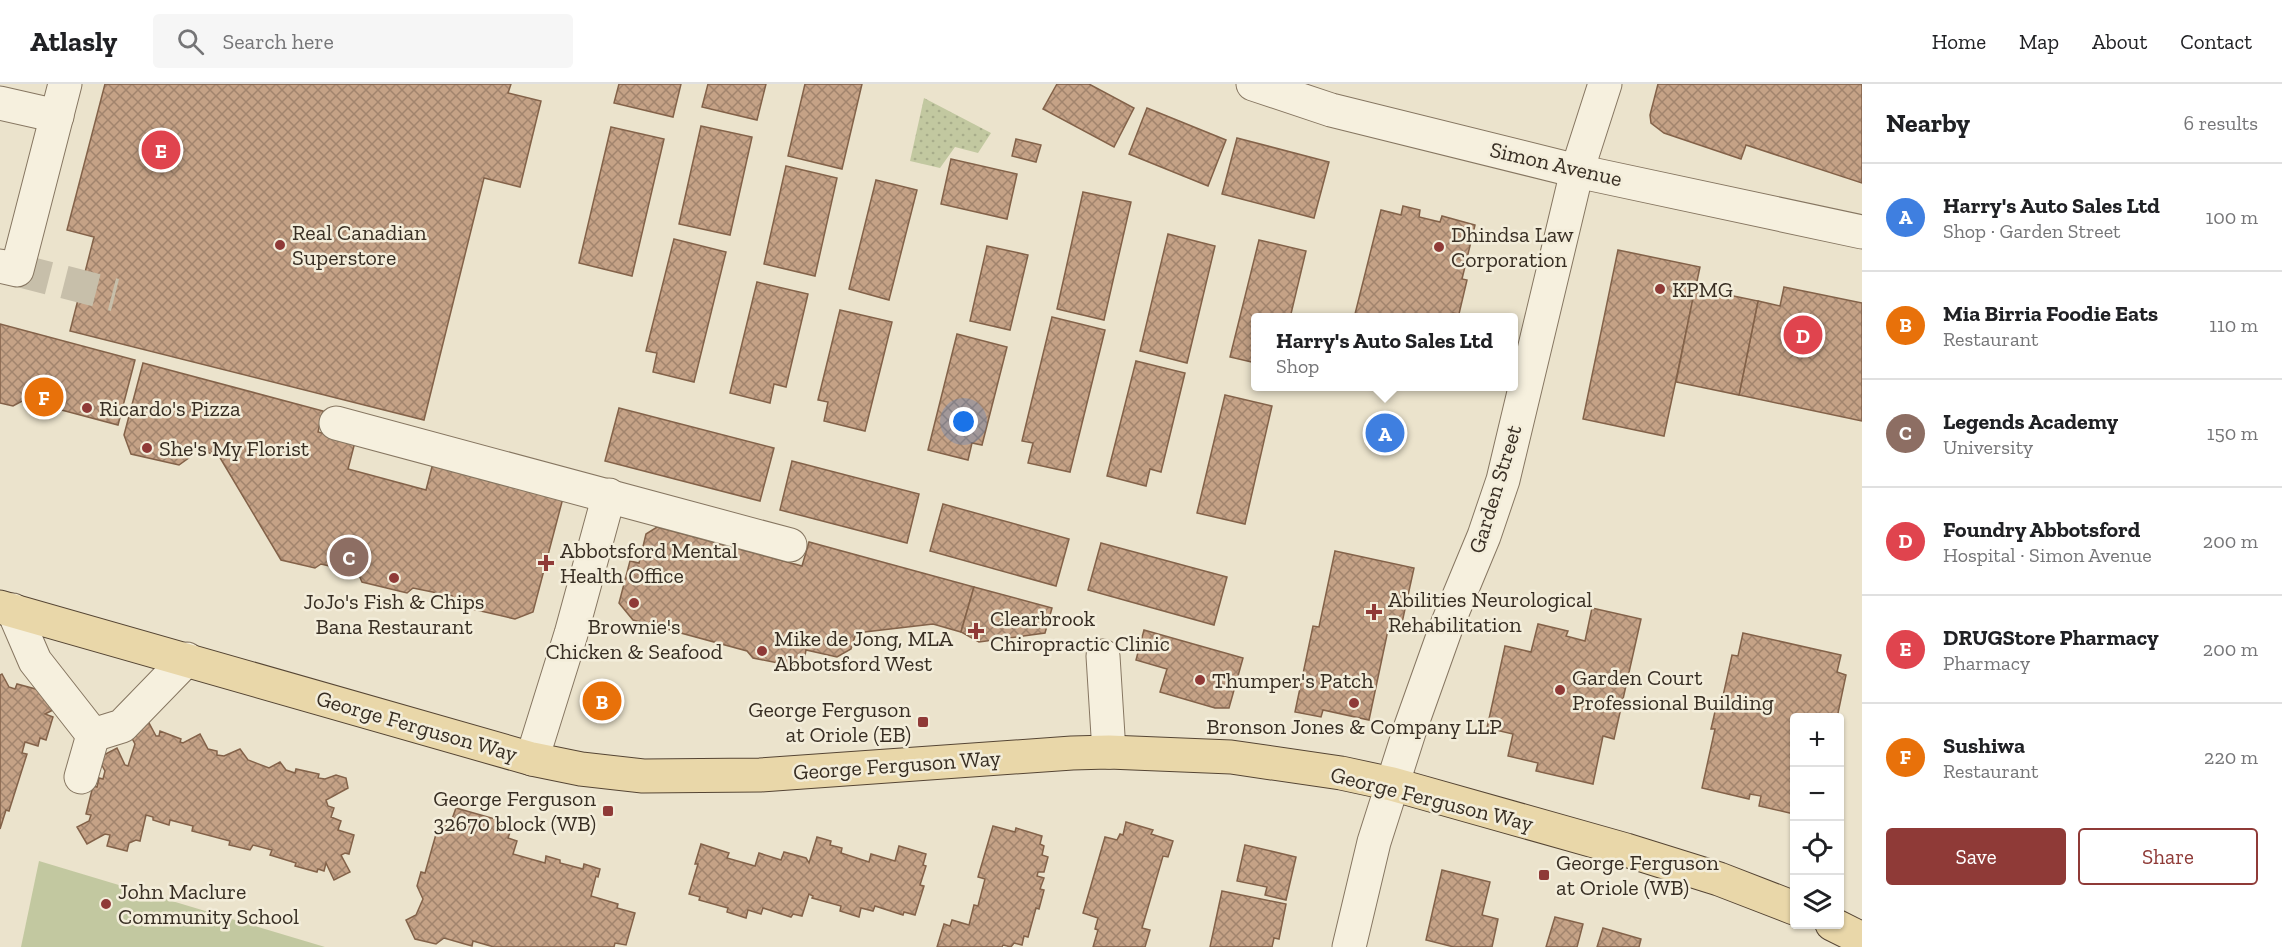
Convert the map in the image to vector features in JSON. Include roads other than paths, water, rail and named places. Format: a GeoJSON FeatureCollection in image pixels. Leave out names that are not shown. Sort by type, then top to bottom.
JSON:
{"type":"FeatureCollection","features":[{"type":"Feature","properties":{"kind":"main road","name":"George Ferguson Way"},"geometry":{"type":"LineString","coordinates":[[7,609],[532,759],[581,769],[643,776],[725,775],[1109,752],[1231,758],[1341,773],[1392,784],[1719,879],[1790,906]]}},
{"type":"Feature","properties":{"kind":"main road"},"geometry":{"type":"LineString","coordinates":[[1842,929],[1862,939]]}},
{"type":"Feature","properties":{"kind":"street"},"geometry":{"type":"LineString","coordinates":[[0,266],[17,270],[65,84]]}},
{"type":"Feature","properties":{"kind":"street","name":"Simon Avenue"},"geometry":{"type":"LineString","coordinates":[[1253,84],[1331,110],[1577,171],[1862,232]]}},
{"type":"Feature","properties":{"kind":"street","name":"Garden Street"},"geometry":{"type":"LineString","coordinates":[[1349,947],[1361,891],[1392,784],[1447,625],[1484,536],[1503,480],[1577,171],[1605,84]]}},
{"type":"Feature","properties":{"kind":"street"},"geometry":{"type":"LineString","coordinates":[[0,103],[57,116]]}},
{"type":"Feature","properties":{"kind":"street"},"geometry":{"type":"LineString","coordinates":[[336,423],[790,544]]}},
{"type":"Feature","properties":{"kind":"street"},"geometry":{"type":"LineString","coordinates":[[532,759],[571,634],[609,495]]}},
{"type":"Feature","properties":{"kind":"street"},"geometry":{"type":"LineString","coordinates":[[7,609],[35,662],[93,735]]}},
{"type":"Feature","properties":{"kind":"street"},"geometry":{"type":"LineString","coordinates":[[1102,656],[1109,752]]}},
{"type":"Feature","properties":{"kind":"street"},"geometry":{"type":"LineString","coordinates":[[93,735],[122,726],[187,659]]}},
{"type":"Feature","properties":{"kind":"street"},"geometry":{"type":"LineString","coordinates":[[81,777],[93,735]]}},
{"type":"Feature","properties":{"kind":"tunnel"},"geometry":{"type":"LineString","coordinates":[[17,270],[115,295]]}},
{"type":"Feature","properties":{"kind":"place","name":"DRUGStore Pharmacy"},"geometry":{"type":"Point","coordinates":[161,150]}},
{"type":"Feature","properties":{"kind":"place","name":"Real Canadian Superstore"},"geometry":{"type":"Point","coordinates":[280,245]}},
{"type":"Feature","properties":{"kind":"place","name":"Dhindsa Law Corporation"},"geometry":{"type":"Point","coordinates":[1439,247]}},
{"type":"Feature","properties":{"kind":"place","name":"KPMG"},"geometry":{"type":"Point","coordinates":[1660,289]}},
{"type":"Feature","properties":{"kind":"place","name":"Foundry Abbotsford"},"geometry":{"type":"Point","coordinates":[1803,335]}},
{"type":"Feature","properties":{"kind":"place","name":"Sushiwa"},"geometry":{"type":"Point","coordinates":[44,397]}},
{"type":"Feature","properties":{"kind":"place","name":"Ricardo's Pizza"},"geometry":{"type":"Point","coordinates":[87,408]}},
{"type":"Feature","properties":{"kind":"place","name":"Harry's Auto Sales Ltd"},"geometry":{"type":"Point","coordinates":[1385,433]}},
{"type":"Feature","properties":{"kind":"place","name":"She's My Florist"},"geometry":{"type":"Point","coordinates":[147,448]}},
{"type":"Feature","properties":{"kind":"place","name":"Legends Academy"},"geometry":{"type":"Point","coordinates":[349,557]}},
{"type":"Feature","properties":{"kind":"place","name":"Abbotsford Mental Health Office"},"geometry":{"type":"Point","coordinates":[546,563]}},
{"type":"Feature","properties":{"kind":"place","name":"JoJo's Fish & Chips Bana Restaurant"},"geometry":{"type":"Point","coordinates":[394,578]}},
{"type":"Feature","properties":{"kind":"place","name":"Brownie's Chicken & Seafood"},"geometry":{"type":"Point","coordinates":[634,603]}},
{"type":"Feature","properties":{"kind":"place","name":"Abilities Neurological Rehabilitation"},"geometry":{"type":"Point","coordinates":[1374,612]}},
{"type":"Feature","properties":{"kind":"place","name":"Clearbrook Chiropractic Clinic"},"geometry":{"type":"Point","coordinates":[976,631]}},
{"type":"Feature","properties":{"kind":"place","name":"Mike de Jong, MLA Abbotsford West"},"geometry":{"type":"Point","coordinates":[762,651]}},
{"type":"Feature","properties":{"kind":"place","name":"Thumper's Patch"},"geometry":{"type":"Point","coordinates":[1200,680]}},
{"type":"Feature","properties":{"kind":"place","name":"Garden Court Professional Building"},"geometry":{"type":"Point","coordinates":[1560,690]}},
{"type":"Feature","properties":{"kind":"place","name":"Mia Birria Foodie Eats"},"geometry":{"type":"Point","coordinates":[602,701]}},
{"type":"Feature","properties":{"kind":"place","name":"Bronson Jones & Company LLP"},"geometry":{"type":"Point","coordinates":[1354,703]}},
{"type":"Feature","properties":{"kind":"place","name":"George Ferguson at Oriole (EB)"},"geometry":{"type":"Point","coordinates":[923,722]}},
{"type":"Feature","properties":{"kind":"place","name":"George Ferguson 32670 block (WB)"},"geometry":{"type":"Point","coordinates":[608,811]}},
{"type":"Feature","properties":{"kind":"place","name":"George Ferguson at Oriole (WB)"},"geometry":{"type":"Point","coordinates":[1544,875]}},
{"type":"Feature","properties":{"kind":"place","name":"John Maclure Community School"},"geometry":{"type":"Point","coordinates":[106,904]}}]}
